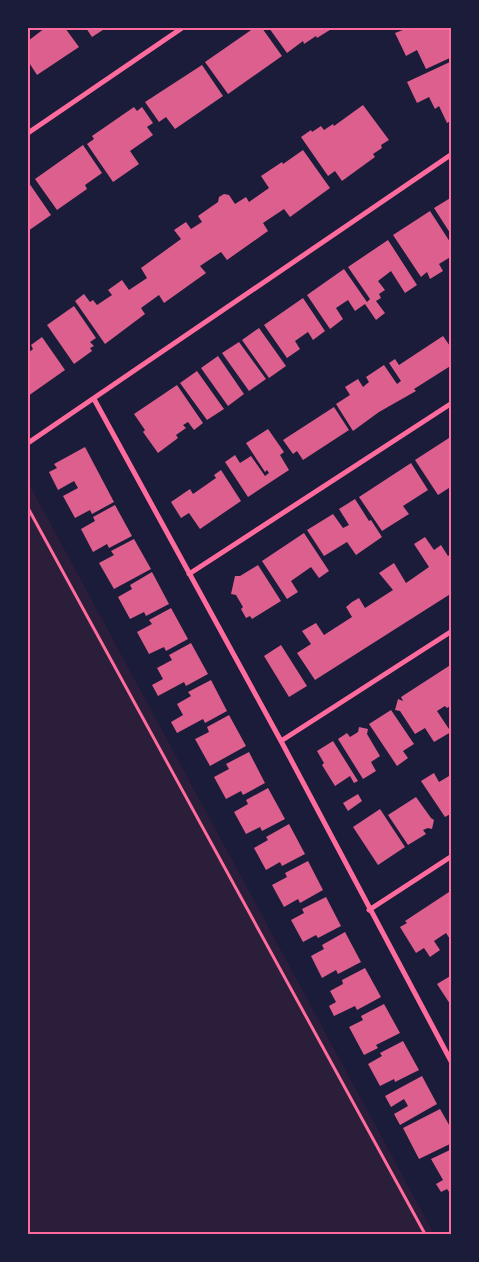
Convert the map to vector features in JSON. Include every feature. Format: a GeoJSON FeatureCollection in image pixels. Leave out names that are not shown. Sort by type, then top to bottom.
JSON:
{"type":"FeatureCollection","features":[{"type":"Feature","properties":{"kind":"street"},"geometry":{"type":"LineString","coordinates":[[28,133],[182,28]]}},
{"type":"Feature","properties":{"kind":"street"},"geometry":{"type":"LineString","coordinates":[[28,443],[452,154]]}},
{"type":"Feature","properties":{"kind":"street"},"geometry":{"type":"LineString","coordinates":[[94,398],[281,741],[369,910],[452,1063]]}},
{"type":"Feature","properties":{"kind":"street"},"geometry":{"type":"LineString","coordinates":[[189,574],[452,403]]}},
{"type":"Feature","properties":{"kind":"street"},"geometry":{"type":"LineString","coordinates":[[281,741],[452,631]]}},
{"type":"Feature","properties":{"kind":"street"},"geometry":{"type":"LineString","coordinates":[[369,910],[452,856]]}},
{"type":"Feature","properties":{"kind":"path"},"geometry":{"type":"LineString","coordinates":[[28,508],[425,1234]]}},
{"type":"Feature","properties":{"kind":"shaded area"},"geometry":{"type":"Polygon","coordinates":[[[28,482],[434,1234],[28,1234],[28,482]]]}},
{"type":"Feature","properties":{"kind":"building"},"geometry":{"type":"Polygon","coordinates":[[[45,28],[65,28],[79,47],[37,75],[28,61],[28,41],[45,28]]]}},
{"type":"Feature","properties":{"kind":"building"},"geometry":{"type":"Polygon","coordinates":[[[86,28],[106,28],[92,37],[86,28]]]}},
{"type":"Feature","properties":{"kind":"building"},"geometry":{"type":"Polygon","coordinates":[[[254,28],[262,28],[282,56],[228,94],[205,62],[254,28]]]}},
{"type":"Feature","properties":{"kind":"building"},"geometry":{"type":"Polygon","coordinates":[[[269,28],[333,28],[304,44],[303,41],[287,53],[269,28]]]}},
{"type":"Feature","properties":{"kind":"building"},"geometry":{"type":"Polygon","coordinates":[[[408,28],[452,28],[452,57],[426,69],[417,50],[406,56],[395,33],[408,28]]]}},
{"type":"Feature","properties":{"kind":"building"},"geometry":{"type":"Polygon","coordinates":[[[452,61],[452,120],[447,123],[439,106],[435,109],[429,97],[417,103],[407,82],[452,61]]]}},
{"type":"Feature","properties":{"kind":"building"},"geometry":{"type":"Polygon","coordinates":[[[202,65],[223,96],[175,129],[166,117],[159,122],[145,102],[202,65]]]}},
{"type":"Feature","properties":{"kind":"building"},"geometry":{"type":"Polygon","coordinates":[[[363,105],[389,140],[381,145],[382,148],[373,154],[375,157],[342,181],[335,171],[328,176],[301,137],[321,126],[324,130],[333,124],[334,126],[363,105]]]}},
{"type":"Feature","properties":{"kind":"building"},"geometry":{"type":"Polygon","coordinates":[[[134,107],[137,111],[142,107],[153,123],[147,127],[153,135],[130,151],[139,164],[113,182],[87,144],[94,139],[92,136],[134,107]]]}},
{"type":"Feature","properties":{"kind":"building"},"geometry":{"type":"Polygon","coordinates":[[[83,145],[102,173],[85,185],[87,189],[57,210],[35,179],[83,145]]]}},
{"type":"Feature","properties":{"kind":"building"},"geometry":{"type":"Polygon","coordinates":[[[303,150],[330,188],[290,217],[284,209],[263,223],[268,231],[227,260],[221,252],[200,266],[206,273],[164,303],[159,295],[141,308],[145,314],[105,344],[75,301],[84,294],[90,302],[93,300],[97,305],[112,295],[108,290],[122,280],[129,290],[147,278],[141,268],[181,239],[174,230],[186,222],[191,229],[202,222],[198,216],[218,202],[219,197],[224,194],[229,195],[235,204],[246,197],[249,202],[269,188],[261,176],[303,150]]]}},
{"type":"Feature","properties":{"kind":"building"},"geometry":{"type":"Polygon","coordinates":[[[28,184],[51,215],[28,231],[28,184]]]}},
{"type":"Feature","properties":{"kind":"building"},"geometry":{"type":"Polygon","coordinates":[[[452,197],[452,236],[434,208],[452,197]]]}},
{"type":"Feature","properties":{"kind":"building"},"geometry":{"type":"Polygon","coordinates":[[[430,211],[452,245],[452,256],[439,264],[443,271],[430,279],[427,272],[421,277],[393,235],[430,211]]]}},
{"type":"Feature","properties":{"kind":"building"},"geometry":{"type":"Polygon","coordinates":[[[388,240],[417,285],[405,293],[391,271],[378,281],[385,290],[379,294],[381,298],[376,301],[385,313],[376,320],[365,304],[355,311],[348,300],[336,308],[343,319],[330,329],[307,295],[344,269],[367,302],[370,299],[348,267],[388,240]]]}},
{"type":"Feature","properties":{"kind":"building"},"geometry":{"type":"Polygon","coordinates":[[[303,298],[325,331],[313,340],[308,332],[295,341],[300,349],[287,358],[264,325],[303,298]]]}},
{"type":"Feature","properties":{"kind":"building"},"geometry":{"type":"Polygon","coordinates":[[[74,306],[96,338],[90,342],[94,346],[90,348],[92,351],[74,364],[47,325],[74,306]]]}},
{"type":"Feature","properties":{"kind":"building"},"geometry":{"type":"Polygon","coordinates":[[[259,328],[286,366],[269,378],[242,340],[259,328]]]}},
{"type":"Feature","properties":{"kind":"building"},"geometry":{"type":"Polygon","coordinates":[[[443,336],[452,349],[452,365],[414,389],[416,391],[379,412],[353,431],[336,404],[350,395],[345,387],[358,379],[363,387],[369,382],[366,377],[384,365],[397,384],[401,381],[389,363],[395,359],[399,365],[443,336]]]}},
{"type":"Feature","properties":{"kind":"building"},"geometry":{"type":"Polygon","coordinates":[[[42,337],[65,370],[28,396],[28,353],[33,349],[31,345],[42,337]]]}},
{"type":"Feature","properties":{"kind":"building"},"geometry":{"type":"Polygon","coordinates":[[[239,342],[266,379],[249,391],[222,353],[239,342]]]}},
{"type":"Feature","properties":{"kind":"building"},"geometry":{"type":"Polygon","coordinates":[[[218,356],[244,394],[228,406],[201,368],[218,356]]]}},
{"type":"Feature","properties":{"kind":"building"},"geometry":{"type":"Polygon","coordinates":[[[197,371],[224,409],[207,420],[180,383],[197,371]]]}},
{"type":"Feature","properties":{"kind":"building"},"geometry":{"type":"Polygon","coordinates":[[[177,385],[203,423],[194,430],[188,422],[183,425],[186,428],[176,435],[178,438],[158,453],[143,432],[145,430],[134,414],[177,385]]]}},
{"type":"Feature","properties":{"kind":"building"},"geometry":{"type":"Polygon","coordinates":[[[334,407],[349,430],[303,460],[297,451],[293,454],[283,440],[334,407]]]}},
{"type":"Feature","properties":{"kind":"building"},"geometry":{"type":"Polygon","coordinates":[[[268,429],[284,452],[280,455],[289,470],[248,497],[225,462],[235,455],[240,463],[251,456],[265,476],[269,473],[267,470],[265,472],[246,443],[268,429]]]}},
{"type":"Feature","properties":{"kind":"building"},"geometry":{"type":"Polygon","coordinates":[[[452,436],[452,486],[438,495],[415,460],[452,436]]]}},
{"type":"Feature","properties":{"kind":"building"},"geometry":{"type":"Polygon","coordinates":[[[85,447],[114,502],[92,514],[90,510],[75,518],[63,496],[78,488],[74,481],[58,490],[49,472],[57,468],[54,464],[85,447]]]}},
{"type":"Feature","properties":{"kind":"building"},"geometry":{"type":"Polygon","coordinates":[[[411,463],[428,490],[403,506],[409,514],[382,531],[359,497],[411,463]]]}},
{"type":"Feature","properties":{"kind":"building"},"geometry":{"type":"Polygon","coordinates":[[[221,470],[241,501],[200,529],[189,513],[181,518],[171,502],[190,489],[193,494],[216,478],[214,475],[221,470]]]}},
{"type":"Feature","properties":{"kind":"building"},"geometry":{"type":"Polygon","coordinates":[[[355,499],[382,537],[356,555],[347,542],[324,556],[307,530],[333,514],[343,528],[349,525],[339,509],[355,499]]]}},
{"type":"Feature","properties":{"kind":"building"},"geometry":{"type":"Polygon","coordinates":[[[115,505],[132,536],[109,548],[107,544],[93,552],[81,529],[95,521],[93,517],[115,505]]]}},
{"type":"Feature","properties":{"kind":"building"},"geometry":{"type":"Polygon","coordinates":[[[304,533],[329,571],[319,578],[311,567],[291,581],[298,592],[287,599],[262,561],[304,533]]]}},
{"type":"Feature","properties":{"kind":"building"},"geometry":{"type":"Polygon","coordinates":[[[425,537],[434,550],[441,545],[448,556],[452,553],[452,593],[315,680],[297,653],[311,644],[302,631],[316,623],[324,635],[352,617],[346,607],[352,602],[359,598],[365,608],[393,590],[379,573],[394,563],[406,583],[429,567],[414,544],[425,537]]]}},
{"type":"Feature","properties":{"kind":"building"},"geometry":{"type":"Polygon","coordinates":[[[134,539],[151,569],[114,589],[99,563],[114,555],[111,551],[134,539]]]}},
{"type":"Feature","properties":{"kind":"building"},"geometry":{"type":"Polygon","coordinates":[[[258,565],[281,601],[252,619],[250,616],[246,618],[241,609],[243,607],[236,595],[231,594],[235,576],[240,576],[258,565]]]}},
{"type":"Feature","properties":{"kind":"building"},"geometry":{"type":"Polygon","coordinates":[[[152,572],[169,604],[146,616],[144,612],[130,619],[118,597],[132,589],[130,585],[152,572]]]}},
{"type":"Feature","properties":{"kind":"building"},"geometry":{"type":"Polygon","coordinates":[[[171,608],[188,639],[166,651],[164,647],[149,654],[137,632],[152,624],[149,620],[171,608]]]}},
{"type":"Feature","properties":{"kind":"building"},"geometry":{"type":"Polygon","coordinates":[[[191,643],[208,674],[186,686],[184,682],[158,696],[152,685],[163,679],[157,668],[172,660],[169,655],[191,643]]]}},
{"type":"Feature","properties":{"kind":"building"},"geometry":{"type":"Polygon","coordinates":[[[281,645],[307,686],[289,697],[264,656],[281,645]]]}},
{"type":"Feature","properties":{"kind":"building"},"geometry":{"type":"Polygon","coordinates":[[[452,664],[452,705],[447,708],[445,706],[437,711],[451,732],[434,742],[425,728],[415,734],[400,711],[395,710],[398,699],[403,701],[401,697],[452,664]]]}},
{"type":"Feature","properties":{"kind":"building"},"geometry":{"type":"Polygon","coordinates":[[[211,680],[227,711],[205,723],[203,719],[177,733],[171,722],[183,715],[177,704],[191,696],[188,692],[211,680]]]}},
{"type":"Feature","properties":{"kind":"building"},"geometry":{"type":"Polygon","coordinates":[[[391,710],[414,744],[403,751],[408,758],[397,766],[369,724],[391,710]]]}},
{"type":"Feature","properties":{"kind":"building"},"geometry":{"type":"Polygon","coordinates":[[[229,715],[246,746],[210,766],[195,739],[209,732],[207,727],[229,715]]]}},
{"type":"Feature","properties":{"kind":"building"},"geometry":{"type":"Polygon","coordinates":[[[359,727],[368,729],[367,734],[380,756],[371,762],[376,771],[363,779],[338,739],[347,733],[350,737],[358,732],[359,727]]]}},
{"type":"Feature","properties":{"kind":"building"},"geometry":{"type":"Polygon","coordinates":[[[333,741],[358,781],[354,783],[350,776],[335,786],[322,765],[324,763],[317,751],[333,741]]]}},
{"type":"Feature","properties":{"kind":"building"},"geometry":{"type":"Polygon","coordinates":[[[249,752],[265,783],[243,795],[241,791],[226,799],[214,777],[229,769],[226,764],[249,752]]]}},
{"type":"Feature","properties":{"kind":"building"},"geometry":{"type":"Polygon","coordinates":[[[434,773],[439,782],[449,776],[452,780],[452,813],[445,817],[421,781],[434,773]]]}},
{"type":"Feature","properties":{"kind":"building"},"geometry":{"type":"Polygon","coordinates":[[[268,788],[285,819],[262,831],[260,827],[246,834],[234,812],[248,804],[246,800],[268,788]]]}},
{"type":"Feature","properties":{"kind":"building"},"geometry":{"type":"Polygon","coordinates":[[[358,794],[362,801],[348,811],[343,803],[358,794]]]}},
{"type":"Feature","properties":{"kind":"building"},"geometry":{"type":"Polygon","coordinates":[[[416,797],[434,820],[432,829],[423,830],[426,834],[408,845],[388,815],[416,797]]]}},
{"type":"Feature","properties":{"kind":"building"},"geometry":{"type":"Polygon","coordinates":[[[380,809],[405,847],[378,865],[353,827],[380,809]]]}},
{"type":"Feature","properties":{"kind":"building"},"geometry":{"type":"Polygon","coordinates":[[[289,824],[305,854],[282,866],[280,862],[266,870],[254,848],[268,840],[266,837],[289,824]]]}},
{"type":"Feature","properties":{"kind":"building"},"geometry":{"type":"Polygon","coordinates":[[[308,861],[323,890],[300,903],[298,899],[284,907],[272,885],[287,877],[285,873],[308,861]]]}},
{"type":"Feature","properties":{"kind":"building"},"geometry":{"type":"Polygon","coordinates":[[[449,892],[452,896],[452,942],[446,933],[434,941],[440,950],[430,957],[424,948],[416,953],[400,927],[407,923],[405,921],[449,892]]]}},
{"type":"Feature","properties":{"kind":"building"},"geometry":{"type":"Polygon","coordinates":[[[326,897],[341,926],[318,938],[316,935],[303,942],[291,920],[304,913],[302,909],[326,897]]]}},
{"type":"Feature","properties":{"kind":"building"},"geometry":{"type":"Polygon","coordinates":[[[345,932],[361,962],[338,974],[336,970],[322,978],[311,956],[324,949],[322,945],[345,932]]]}},
{"type":"Feature","properties":{"kind":"building"},"geometry":{"type":"Polygon","coordinates":[[[365,968],[381,997],[357,1010],[355,1006],[334,1016],[329,1006],[336,1002],[330,991],[343,984],[342,980],[365,968]]]}},
{"type":"Feature","properties":{"kind":"building"},"geometry":{"type":"Polygon","coordinates":[[[452,975],[452,1007],[437,984],[452,975]]]}},
{"type":"Feature","properties":{"kind":"building"},"geometry":{"type":"Polygon","coordinates":[[[384,1004],[400,1033],[376,1045],[378,1048],[364,1055],[349,1027],[363,1020],[361,1016],[384,1004]]]}},
{"type":"Feature","properties":{"kind":"building"},"geometry":{"type":"Polygon","coordinates":[[[403,1041],[419,1070],[395,1082],[394,1079],[380,1086],[368,1064],[382,1056],[380,1053],[403,1041]]]}},
{"type":"Feature","properties":{"kind":"building"},"geometry":{"type":"Polygon","coordinates":[[[422,1076],[437,1104],[400,1125],[394,1114],[408,1106],[404,1099],[391,1107],[385,1096],[422,1076]]]}},
{"type":"Feature","properties":{"kind":"building"},"geometry":{"type":"Polygon","coordinates":[[[440,1109],[452,1130],[452,1143],[419,1159],[403,1128],[440,1109]]]}},
{"type":"Feature","properties":{"kind":"building"},"geometry":{"type":"Polygon","coordinates":[[[452,1149],[452,1196],[447,1189],[441,1192],[436,1184],[443,1180],[431,1159],[452,1149]]]}}]}
